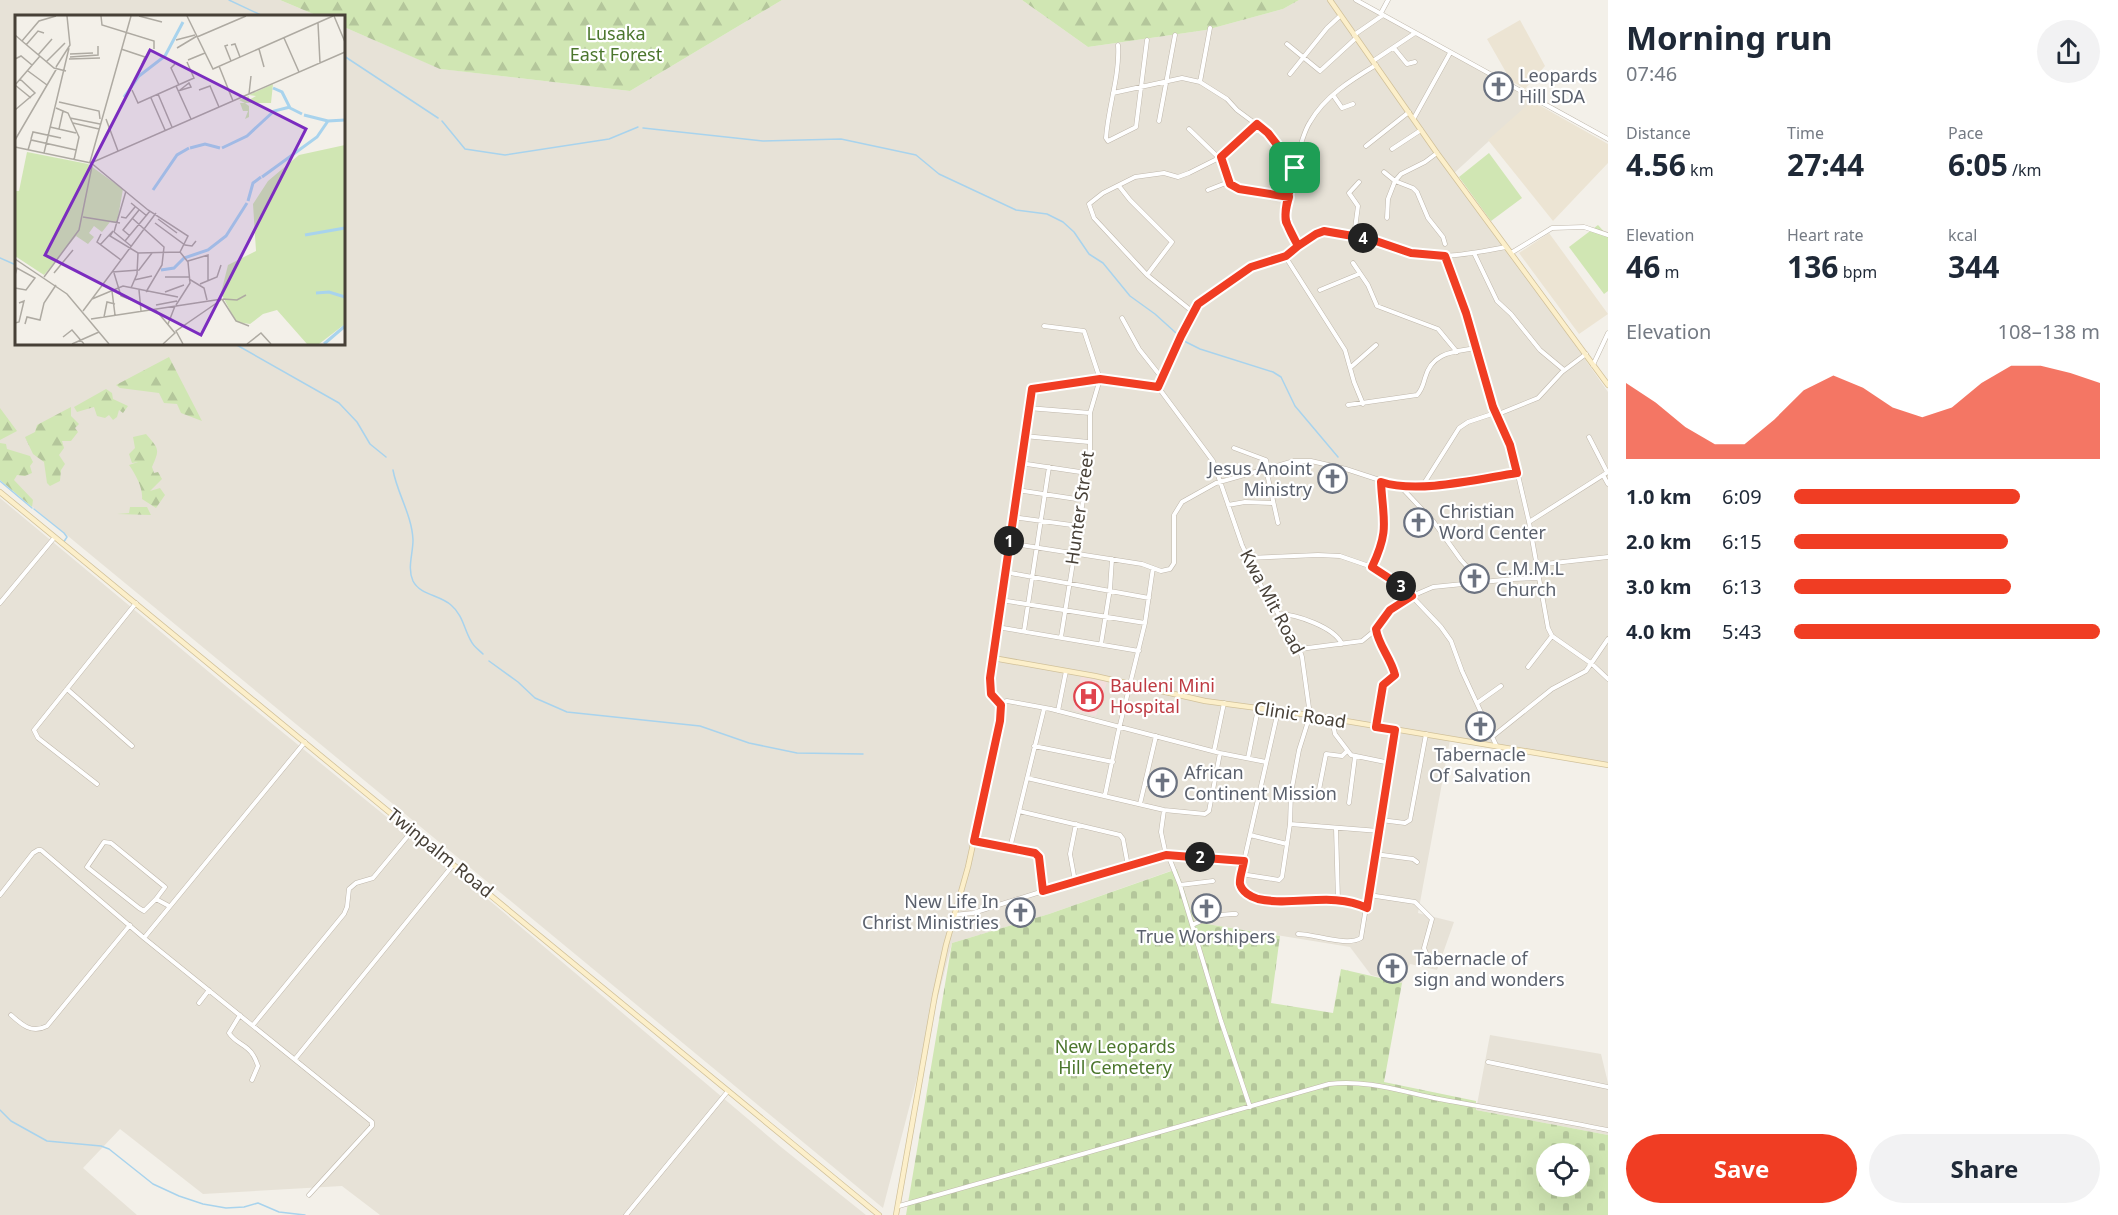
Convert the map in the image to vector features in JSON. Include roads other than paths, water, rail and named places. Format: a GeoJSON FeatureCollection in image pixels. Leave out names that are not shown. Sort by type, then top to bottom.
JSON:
{"type":"FeatureCollection","features":[{"type":"Feature","properties":{"kind":"street"},"geometry":{"type":"LineString","coordinates":[[1330,0],[1437,153],[1608,385]]}},
{"type":"Feature","properties":{"kind":"street"},"geometry":{"type":"LineString","coordinates":[[1356,0],[1608,138]]}},
{"type":"Feature","properties":{"kind":"street"},"geometry":{"type":"LineString","coordinates":[[1287,44],[1320,71],[1355,36],[1382,14],[1388,0]]}},
{"type":"Feature","properties":{"kind":"street"},"geometry":{"type":"LineString","coordinates":[[1290,74],[1340,15]]}},
{"type":"Feature","properties":{"kind":"street"},"geometry":{"type":"LineString","coordinates":[[1200,82],[1210,28]]}},
{"type":"Feature","properties":{"kind":"street"},"geometry":{"type":"LineString","coordinates":[[1298,246],[1286,219],[1295,168],[1308,124],[1347,82],[1415,33]]}},
{"type":"Feature","properties":{"kind":"street"},"geometry":{"type":"LineString","coordinates":[[1159,121],[1174,35]]}},
{"type":"Feature","properties":{"kind":"street"},"geometry":{"type":"LineString","coordinates":[[1118,45],[1119,61],[1108,116],[1106,138],[1108,141],[1136,127],[1147,40]]}},
{"type":"Feature","properties":{"kind":"street"},"geometry":{"type":"LineString","coordinates":[[1394,48],[1407,64],[1415,62]]}},
{"type":"Feature","properties":{"kind":"street"},"geometry":{"type":"LineString","coordinates":[[1414,118],[1450,53]]}},
{"type":"Feature","properties":{"kind":"street"},"geometry":{"type":"LineString","coordinates":[[1113,93],[1182,78],[1200,82],[1227,99],[1237,110],[1268,133],[1295,168]]}},
{"type":"Feature","properties":{"kind":"street"},"geometry":{"type":"LineString","coordinates":[[1333,95],[1342,108],[1353,104]]}},
{"type":"Feature","properties":{"kind":"street"},"geometry":{"type":"LineString","coordinates":[[1366,146],[1409,112]]}},
{"type":"Feature","properties":{"kind":"street"},"geometry":{"type":"LineString","coordinates":[[1193,312],[1147,275],[1097,221],[1091,211],[1091,201],[1138,177],[1164,173],[1180,177],[1220,157],[1257,124]]}},
{"type":"Feature","properties":{"kind":"street"},"geometry":{"type":"LineString","coordinates":[[1189,129],[1220,157],[1230,184]]}},
{"type":"Feature","properties":{"kind":"street"},"geometry":{"type":"LineString","coordinates":[[1392,149],[1421,130]]}},
{"type":"Feature","properties":{"kind":"street"},"geometry":{"type":"LineString","coordinates":[[1387,218],[1388,199],[1395,181],[1401,174],[1437,153]]}},
{"type":"Feature","properties":{"kind":"street"},"geometry":{"type":"LineString","coordinates":[[1384,172],[1395,181],[1417,192],[1430,220],[1443,237],[1445,244]]}},
{"type":"Feature","properties":{"kind":"street"},"geometry":{"type":"LineString","coordinates":[[1354,236],[1358,207],[1349,194],[1359,182]]}},
{"type":"Feature","properties":{"kind":"street"},"geometry":{"type":"LineString","coordinates":[[1209,190],[1223,183],[1239,189],[1289,197]]}},
{"type":"Feature","properties":{"kind":"street"},"geometry":{"type":"LineString","coordinates":[[1119,186],[1172,242],[1147,275]]}},
{"type":"Feature","properties":{"kind":"street"},"geometry":{"type":"LineString","coordinates":[[1511,253],[1551,228],[1584,227],[1608,235]]}},
{"type":"Feature","properties":{"kind":"street"},"geometry":{"type":"LineString","coordinates":[[896,1215],[930,1020],[974,841],[1000,721],[1000,703],[990,690],[993,658],[1032,389],[1100,379],[1158,387],[1193,312],[1201,301],[1251,267],[1286,256],[1320,231],[1370,239],[1411,253],[1445,256],[1506,247]]}},
{"type":"Feature","properties":{"kind":"street"},"geometry":{"type":"LineString","coordinates":[[1474,253],[1497,301],[1511,314],[1540,350],[1564,370]]}},
{"type":"Feature","properties":{"kind":"street"},"geometry":{"type":"LineString","coordinates":[[1286,256],[1342,346],[1363,404]]}},
{"type":"Feature","properties":{"kind":"street"},"geometry":{"type":"LineString","coordinates":[[1445,256],[1466,313],[1496,414],[1510,445],[1529,522],[1548,628],[1552,636],[1592,663],[1608,680]]}},
{"type":"Feature","properties":{"kind":"street"},"geometry":{"type":"LineString","coordinates":[[1353,263],[1368,285],[1377,306],[1438,329],[1457,352]]}},
{"type":"Feature","properties":{"kind":"street"},"geometry":{"type":"LineString","coordinates":[[1320,290],[1359,274]]}},
{"type":"Feature","properties":{"kind":"street"},"geometry":{"type":"LineString","coordinates":[[1122,318],[1139,350],[1162,378]]}},
{"type":"Feature","properties":{"kind":"street"},"geometry":{"type":"LineString","coordinates":[[1044,326],[1084,331],[1100,379]]}},
{"type":"Feature","properties":{"kind":"street"},"geometry":{"type":"LineString","coordinates":[[1593,366],[1608,333]]}},
{"type":"Feature","properties":{"kind":"street"},"geometry":{"type":"LineString","coordinates":[[1350,368],[1376,345]]}},
{"type":"Feature","properties":{"kind":"street"},"geometry":{"type":"LineString","coordinates":[[1348,405],[1417,395],[1422,389],[1430,364],[1443,355],[1476,348]]}},
{"type":"Feature","properties":{"kind":"street"},"geometry":{"type":"LineString","coordinates":[[1422,486],[1460,428],[1468,422],[1538,398],[1564,370],[1586,354]]}},
{"type":"Feature","properties":{"kind":"street","name":"Hunter Street"},"geometry":{"type":"LineString","coordinates":[[1061,637],[1090,457],[1090,413],[1100,379]]}},
{"type":"Feature","properties":{"kind":"street","name":"Kwa Mit Road"},"geometry":{"type":"LineString","coordinates":[[1158,387],[1209,454],[1248,558],[1300,649],[1310,715]]}},
{"type":"Feature","properties":{"kind":"street"},"geometry":{"type":"LineString","coordinates":[[1028,408],[1090,413]]}},
{"type":"Feature","properties":{"kind":"street"},"geometry":{"type":"LineString","coordinates":[[1024,436],[1089,442]]}},
{"type":"Feature","properties":{"kind":"street"},"geometry":{"type":"LineString","coordinates":[[1589,437],[1606,473],[1608,483]]}},
{"type":"Feature","properties":{"kind":"street"},"geometry":{"type":"LineString","coordinates":[[1234,448],[1266,460],[1272,503],[1278,523]]}},
{"type":"Feature","properties":{"kind":"street"},"geometry":{"type":"LineString","coordinates":[[1008,543],[1112,559],[1165,571],[1173,566],[1174,515],[1179,505],[1220,481],[1294,461],[1311,461],[1401,487],[1517,473]]}},
{"type":"Feature","properties":{"kind":"street"},"geometry":{"type":"LineString","coordinates":[[1020,463],[1087,473]]}},
{"type":"Feature","properties":{"kind":"street"},"geometry":{"type":"LineString","coordinates":[[1024,631],[1049,467]]}},
{"type":"Feature","properties":{"kind":"street"},"geometry":{"type":"LineString","coordinates":[[1529,522],[1606,473]]}},
{"type":"Feature","properties":{"kind":"street"},"geometry":{"type":"LineString","coordinates":[[1372,567],[1381,547],[1384,533],[1385,515],[1381,482]]}},
{"type":"Feature","properties":{"kind":"street"},"geometry":{"type":"LineString","coordinates":[[1401,487],[1433,521],[1461,560],[1481,582]]}},
{"type":"Feature","properties":{"kind":"street"},"geometry":{"type":"LineString","coordinates":[[1017,490],[1083,500]]}},
{"type":"Feature","properties":{"kind":"street","name":"Twinpalm Road"},"geometry":{"type":"LineString","coordinates":[[0,492],[879,1215]]}},
{"type":"Feature","properties":{"kind":"street"},"geometry":{"type":"LineString","coordinates":[[1228,505],[1245,502],[1272,503]]}},
{"type":"Feature","properties":{"kind":"street"},"geometry":{"type":"LineString","coordinates":[[1013,518],[1079,526]]}},
{"type":"Feature","properties":{"kind":"street"},"geometry":{"type":"LineString","coordinates":[[0,603],[54,538]]}},
{"type":"Feature","properties":{"kind":"street"},"geometry":{"type":"LineString","coordinates":[[1248,558],[1327,555],[1356,560],[1395,582],[1412,596],[1446,632],[1496,746]]}},
{"type":"Feature","properties":{"kind":"street"},"geometry":{"type":"LineString","coordinates":[[1536,565],[1608,557]]}},
{"type":"Feature","properties":{"kind":"street"},"geometry":{"type":"LineString","coordinates":[[1101,644],[1110,589],[1112,559]]}},
{"type":"Feature","properties":{"kind":"street"},"geometry":{"type":"LineString","coordinates":[[1105,795],[1145,623],[1153,568]]}},
{"type":"Feature","properties":{"kind":"street"},"geometry":{"type":"LineString","coordinates":[[1005,572],[1110,589],[1149,598]]}},
{"type":"Feature","properties":{"kind":"street"},"geometry":{"type":"LineString","coordinates":[[1300,649],[1362,641],[1376,629],[1390,610],[1412,596],[1439,585],[1539,578]]}},
{"type":"Feature","properties":{"kind":"street"},"geometry":{"type":"LineString","coordinates":[[1001,600],[1145,623]]}},
{"type":"Feature","properties":{"kind":"street"},"geometry":{"type":"LineString","coordinates":[[97,784],[35,734],[34,729],[136,603]]}},
{"type":"Feature","properties":{"kind":"street"},"geometry":{"type":"LineString","coordinates":[[1278,614],[1292,616],[1329,629],[1338,636],[1342,644]]}},
{"type":"Feature","properties":{"kind":"street"},"geometry":{"type":"LineString","coordinates":[[997,627],[1138,651]]}},
{"type":"Feature","properties":{"kind":"street"},"geometry":{"type":"LineString","coordinates":[[1376,629],[1377,637],[1386,651],[1395,675],[1383,685],[1376,727]]}},
{"type":"Feature","properties":{"kind":"street"},"geometry":{"type":"LineString","coordinates":[[1528,668],[1552,636]]}},
{"type":"Feature","properties":{"kind":"street"},"geometry":{"type":"LineString","coordinates":[[1492,737],[1552,689],[1581,674],[1592,663],[1608,639]]}},
{"type":"Feature","properties":{"kind":"street","name":"Clinic Road"},"geometry":{"type":"LineString","coordinates":[[993,658],[1258,709],[1310,715],[1608,765]]}},
{"type":"Feature","properties":{"kind":"street"},"geometry":{"type":"LineString","coordinates":[[1058,711],[1066,671]]}},
{"type":"Feature","properties":{"kind":"street"},"geometry":{"type":"LineString","coordinates":[[1477,703],[1501,686]]}},
{"type":"Feature","properties":{"kind":"street"},"geometry":{"type":"LineString","coordinates":[[67,689],[132,746]]}},
{"type":"Feature","properties":{"kind":"street"},"geometry":{"type":"LineString","coordinates":[[1000,703],[1007,701],[1058,711],[1220,753],[1266,762]]}},
{"type":"Feature","properties":{"kind":"street"},"geometry":{"type":"LineString","coordinates":[[1214,751],[1224,703]]}},
{"type":"Feature","properties":{"kind":"street"},"geometry":{"type":"LineString","coordinates":[[1010,848],[1044,709]]}},
{"type":"Feature","properties":{"kind":"street"},"geometry":{"type":"LineString","coordinates":[[1248,758],[1258,709]]}},
{"type":"Feature","properties":{"kind":"street"},"geometry":{"type":"LineString","coordinates":[[1278,711],[1240,885],[1244,891],[1255,898],[1338,900],[1353,902],[1367,908]]}},
{"type":"Feature","properties":{"kind":"street"},"geometry":{"type":"LineString","coordinates":[[1241,874],[1281,879],[1290,824],[1291,793],[1299,750],[1310,715]]}},
{"type":"Feature","properties":{"kind":"street"},"geometry":{"type":"LineString","coordinates":[[1332,720],[1335,734],[1347,751],[1355,757],[1390,763]]}},
{"type":"Feature","properties":{"kind":"street"},"geometry":{"type":"LineString","coordinates":[[1298,934],[1347,940],[1358,940],[1362,935],[1395,730]]}},
{"type":"Feature","properties":{"kind":"street"},"geometry":{"type":"LineString","coordinates":[[1381,820],[1406,823],[1410,820],[1426,734]]}},
{"type":"Feature","properties":{"kind":"street"},"geometry":{"type":"LineString","coordinates":[[1140,804],[1156,736]]}},
{"type":"Feature","properties":{"kind":"street"},"geometry":{"type":"LineString","coordinates":[[144,938],[305,742]]}},
{"type":"Feature","properties":{"kind":"street"},"geometry":{"type":"LineString","coordinates":[[1034,746],[1113,762]]}},
{"type":"Feature","properties":{"kind":"street"},"geometry":{"type":"LineString","coordinates":[[1318,795],[1326,754],[1342,756],[1347,751]]}},
{"type":"Feature","properties":{"kind":"street"},"geometry":{"type":"LineString","coordinates":[[1027,778],[1164,810],[1208,813],[1220,753]]}},
{"type":"Feature","properties":{"kind":"street"},"geometry":{"type":"LineString","coordinates":[[1349,803],[1355,757]]}},
{"type":"Feature","properties":{"kind":"street"},"geometry":{"type":"LineString","coordinates":[[1146,784],[1169,791]]}},
{"type":"Feature","properties":{"kind":"street"},"geometry":{"type":"LineString","coordinates":[[1164,810],[1161,832],[1167,855],[1180,885],[1221,1021],[1251,1107]]}},
{"type":"Feature","properties":{"kind":"street"},"geometry":{"type":"LineString","coordinates":[[1019,811],[1122,836],[1128,866]]}},
{"type":"Feature","properties":{"kind":"street"},"geometry":{"type":"LineString","coordinates":[[1075,881],[1070,854],[1076,824]]}},
{"type":"Feature","properties":{"kind":"street"},"geometry":{"type":"LineString","coordinates":[[1290,824],[1379,831]]}},
{"type":"Feature","properties":{"kind":"street"},"geometry":{"type":"LineString","coordinates":[[1336,828],[1338,900]]}},
{"type":"Feature","properties":{"kind":"street"},"geometry":{"type":"LineString","coordinates":[[254,1025],[344,914],[347,907],[347,893],[352,886],[373,878],[412,831]]}},
{"type":"Feature","properties":{"kind":"street"},"geometry":{"type":"LineString","coordinates":[[1250,835],[1287,844]]}},
{"type":"Feature","properties":{"kind":"street"},"geometry":{"type":"LineString","coordinates":[[974,841],[1032,851],[1037,854],[1043,891]]}},
{"type":"Feature","properties":{"kind":"street"},"geometry":{"type":"LineString","coordinates":[[104,842],[111,843],[165,887],[156,899],[144,911],[87,867],[104,842]]}},
{"type":"Feature","properties":{"kind":"street"},"geometry":{"type":"LineString","coordinates":[[0,894],[38,849],[144,938],[372,1122],[372,1126],[309,1195]]}},
{"type":"Feature","properties":{"kind":"street"},"geometry":{"type":"LineString","coordinates":[[1375,854],[1413,859],[1417,862]]}},
{"type":"Feature","properties":{"kind":"street"},"geometry":{"type":"LineString","coordinates":[[954,915],[973,914],[1075,881],[1167,855],[1244,861]]}},
{"type":"Feature","properties":{"kind":"street"},"geometry":{"type":"LineString","coordinates":[[295,1059],[453,865]]}},
{"type":"Feature","properties":{"kind":"street"},"geometry":{"type":"LineString","coordinates":[[1180,885],[1213,881]]}},
{"type":"Feature","properties":{"kind":"street"},"geometry":{"type":"LineString","coordinates":[[1369,895],[1415,902],[1432,919],[1424,948],[1425,953]]}},
{"type":"Feature","properties":{"kind":"street"},"geometry":{"type":"LineString","coordinates":[[156,899],[170,906]]}},
{"type":"Feature","properties":{"kind":"street"},"geometry":{"type":"LineString","coordinates":[[1192,925],[1212,916],[1226,913],[1236,914]]}},
{"type":"Feature","properties":{"kind":"street"},"geometry":{"type":"LineString","coordinates":[[11,1015],[29,1029],[39,1030],[46,1026],[130,925]]}},
{"type":"Feature","properties":{"kind":"street"},"geometry":{"type":"LineString","coordinates":[[199,1003],[209,990]]}},
{"type":"Feature","properties":{"kind":"street"},"geometry":{"type":"LineString","coordinates":[[240,1015],[229,1033],[233,1040],[253,1054],[258,1066],[252,1080]]}},
{"type":"Feature","properties":{"kind":"street"},"geometry":{"type":"LineString","coordinates":[[1488,1062],[1608,1087]]}},
{"type":"Feature","properties":{"kind":"street"},"geometry":{"type":"LineString","coordinates":[[899,1206],[1329,1084],[1360,1083],[1608,1130]]}},
{"type":"Feature","properties":{"kind":"street"},"geometry":{"type":"LineString","coordinates":[[626,1215],[728,1091]]}},
{"type":"Feature","properties":{"kind":"waterway"},"geometry":{"type":"LineString","coordinates":[[229,0],[261,15]]}},
{"type":"Feature","properties":{"kind":"waterway"},"geometry":{"type":"LineString","coordinates":[[345,57],[438,118]]}},
{"type":"Feature","properties":{"kind":"waterway"},"geometry":{"type":"LineString","coordinates":[[442,121],[465,149],[505,155],[609,139],[638,127]]}},
{"type":"Feature","properties":{"kind":"waterway"},"geometry":{"type":"LineString","coordinates":[[643,128],[763,141],[841,139],[916,155],[939,174],[1016,210],[1047,214],[1063,222],[1074,232],[1089,254],[1103,263],[1130,296],[1155,314],[1186,342],[1200,349],[1273,372],[1281,377],[1295,406],[1338,457]]}},
{"type":"Feature","properties":{"kind":"waterway"},"geometry":{"type":"LineString","coordinates":[[0,258],[15,265]]}},
{"type":"Feature","properties":{"kind":"waterway"},"geometry":{"type":"LineString","coordinates":[[237,345],[339,403],[357,422],[370,444],[386,457]]}},
{"type":"Feature","properties":{"kind":"waterway"},"geometry":{"type":"LineString","coordinates":[[393,470],[412,531],[410,566],[413,581],[420,589],[455,609],[472,643],[483,654]]}},
{"type":"Feature","properties":{"kind":"waterway"},"geometry":{"type":"LineString","coordinates":[[0,481],[32,508]]}},
{"type":"Feature","properties":{"kind":"waterway"},"geometry":{"type":"LineString","coordinates":[[34,509],[64,533],[67,537],[63,543]]}},
{"type":"Feature","properties":{"kind":"waterway"},"geometry":{"type":"LineString","coordinates":[[489,661],[518,682],[535,698],[567,712],[700,726],[749,743],[797,753],[863,754]]}},
{"type":"Feature","properties":{"kind":"waterway"},"geometry":{"type":"LineString","coordinates":[[0,1110],[11,1121],[47,1141],[101,1146],[109,1149],[153,1184],[179,1196],[203,1204],[226,1208],[258,1203],[279,1212],[305,1215]]}},
{"type":"Feature","properties":{"kind":"place","name":"Leopards Hill SDA"},"geometry":{"type":"Point","coordinates":[1498,86]}},
{"type":"Feature","properties":{"kind":"place","name":"Jesus Anoint Ministry"},"geometry":{"type":"Point","coordinates":[1333,479]}},
{"type":"Feature","properties":{"kind":"place","name":"Christian Word Center"},"geometry":{"type":"Point","coordinates":[1418,522]}},
{"type":"Feature","properties":{"kind":"place","name":"C.M.M.L Church"},"geometry":{"type":"Point","coordinates":[1475,579]}},
{"type":"Feature","properties":{"kind":"place","name":"Bauleni Mini Hospital"},"geometry":{"type":"Point","coordinates":[1089,696]}},
{"type":"Feature","properties":{"kind":"place","name":"Tabernacle Of Salvation"},"geometry":{"type":"Point","coordinates":[1480,726]}},
{"type":"Feature","properties":{"kind":"place","name":"African Continent Mission"},"geometry":{"type":"Point","coordinates":[1163,783]}},
{"type":"Feature","properties":{"kind":"place","name":"True Worshipers"},"geometry":{"type":"Point","coordinates":[1206,908]}},
{"type":"Feature","properties":{"kind":"place","name":"New Life In Christ Ministries"},"geometry":{"type":"Point","coordinates":[1020,912]}},
{"type":"Feature","properties":{"kind":"place","name":"Tabernacle of sign and wonders"},"geometry":{"type":"Point","coordinates":[1393,969]}},
{"type":"Feature","properties":{"kind":"park label","name":"Lusaka East Forest"},"geometry":{"type":"Point","coordinates":[616,44]}},
{"type":"Feature","properties":{"kind":"park label","name":"New Leopards Hill Cemetery"},"geometry":{"type":"Point","coordinates":[1115,1057]}}]}
